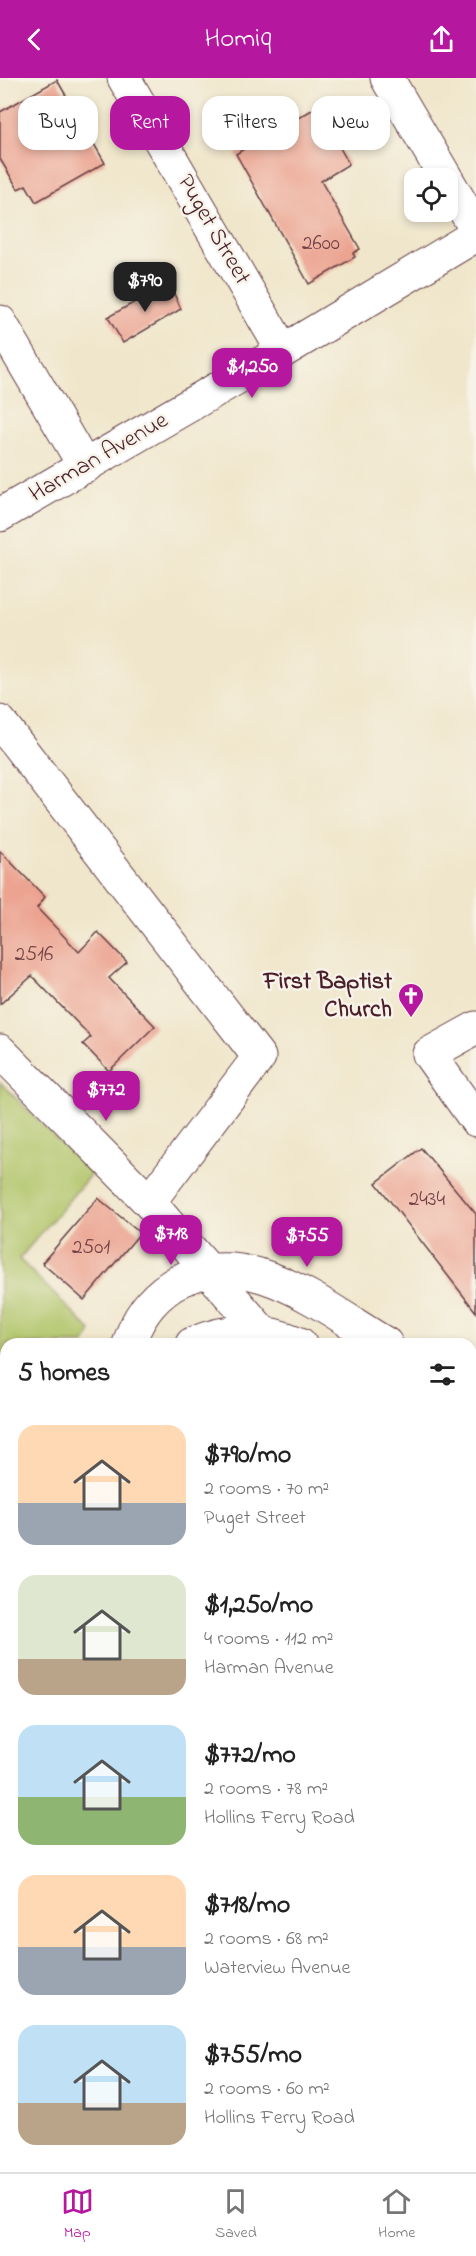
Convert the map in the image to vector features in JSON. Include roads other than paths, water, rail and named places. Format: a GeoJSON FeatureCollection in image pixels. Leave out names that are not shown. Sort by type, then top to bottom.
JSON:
{"type":"FeatureCollection","features":[{"type":"Feature","properties":{"kind":"street","name":"Puget Street"},"geometry":{"type":"LineString","coordinates":[[124,78],[283,351]]}},
{"type":"Feature","properties":{"kind":"street"},"geometry":{"type":"LineString","coordinates":[[387,78],[440,168]]}},
{"type":"Feature","properties":{"kind":"street"},"geometry":{"type":"LineString","coordinates":[[458,199],[476,230]]}},
{"type":"Feature","properties":{"kind":"street","name":"Harman Avenue"},"geometry":{"type":"LineString","coordinates":[[0,515],[283,351],[476,235]]}},
{"type":"Feature","properties":{"kind":"street"},"geometry":{"type":"LineString","coordinates":[[0,322],[85,466]]}},
{"type":"Feature","properties":{"kind":"street"},"geometry":{"type":"LineString","coordinates":[[0,722],[259,1057],[149,1203]]}},
{"type":"Feature","properties":{"kind":"street"},"geometry":{"type":"LineString","coordinates":[[476,1028],[429,1054],[476,1120]]}},
{"type":"Feature","properties":{"kind":"street"},"geometry":{"type":"LineString","coordinates":[[0,1051],[149,1203],[208,1271],[247,1332]]}},
{"type":"Feature","properties":{"kind":"street"},"geometry":{"type":"LineString","coordinates":[[132,1338],[141,1316],[156,1298],[186,1278],[208,1271],[238,1270],[266,1277],[375,1338]]}},
{"type":"Feature","properties":{"kind":"street"},"geometry":{"type":"LineString","coordinates":[[220,1338],[247,1332],[274,1338]]}},
{"type":"Feature","properties":{"kind":"place","name":"First Baptist Church"},"geometry":{"type":"Point","coordinates":[411,1019]}}]}
